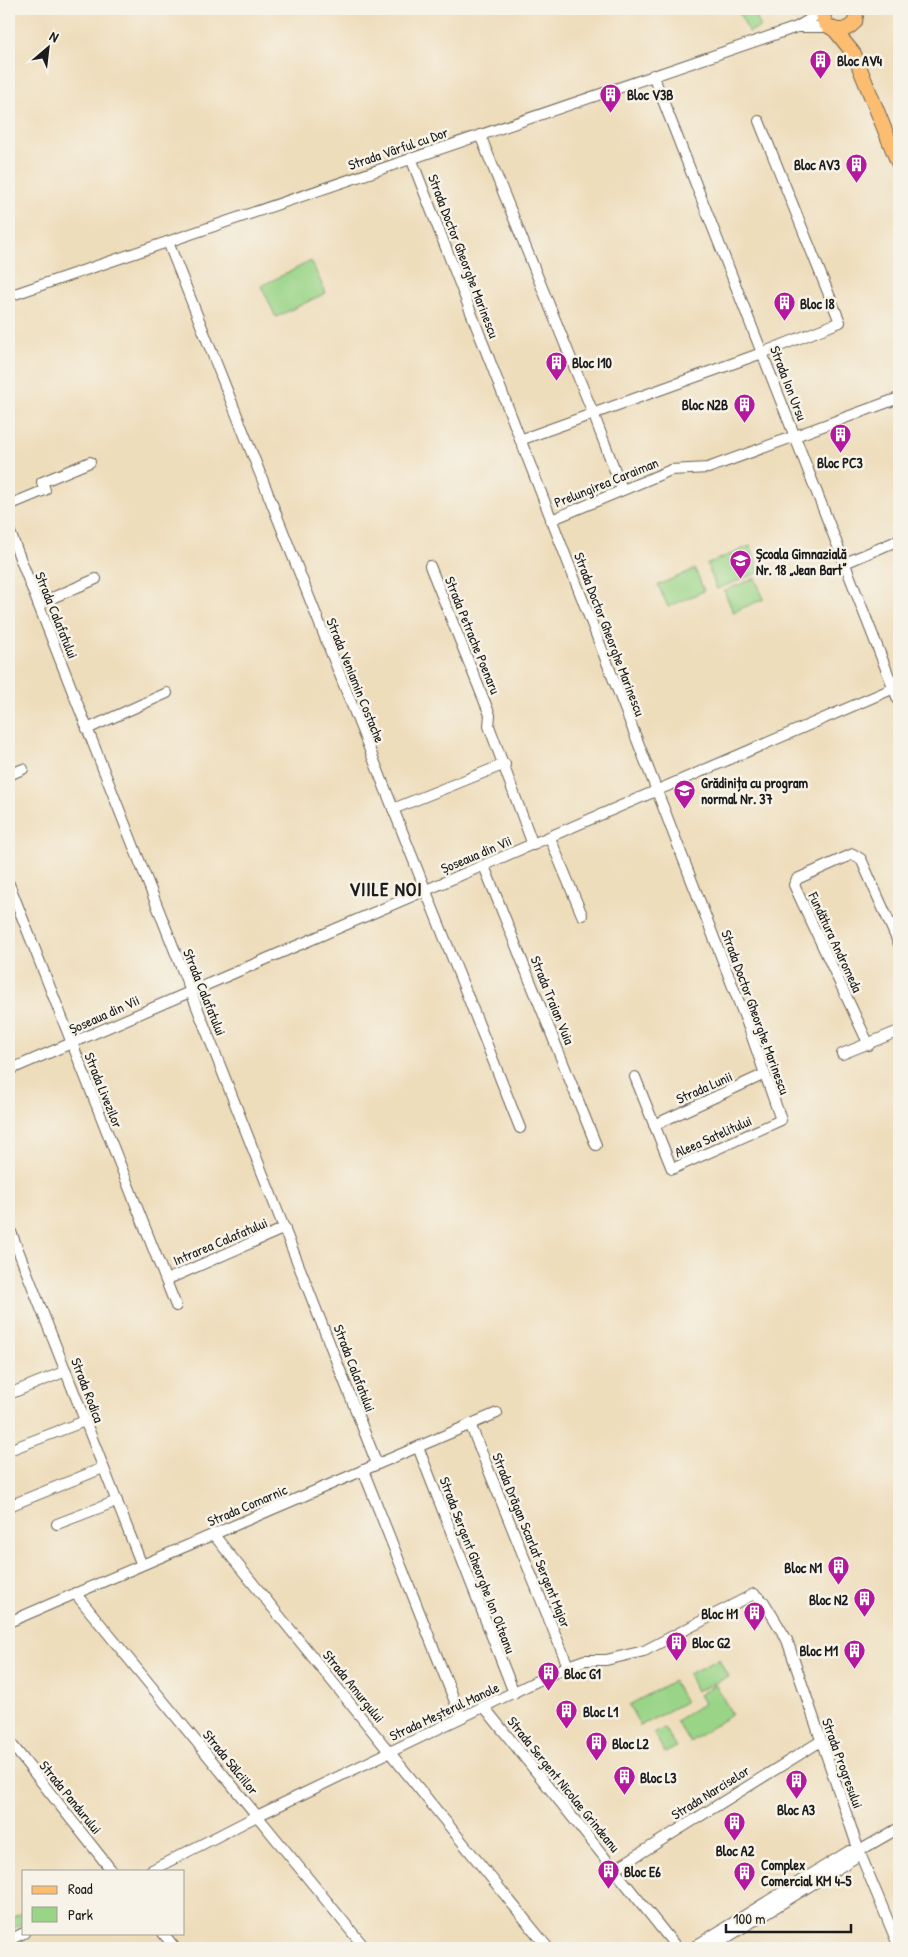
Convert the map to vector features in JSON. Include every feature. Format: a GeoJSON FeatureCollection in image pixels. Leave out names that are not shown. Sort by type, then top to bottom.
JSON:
{"type":"FeatureCollection","features":[{"type":"Feature","properties":{"kind":"main road"},"geometry":{"type":"LineString","coordinates":[[822,11],[832,28],[854,54],[899,165]]}},
{"type":"Feature","properties":{"kind":"main road"},"geometry":{"type":"LineString","coordinates":[[832,28],[846,30],[858,14]]}},
{"type":"Feature","properties":{"kind":"main road"},"geometry":{"type":"LineString","coordinates":[[854,54],[858,14]]}},
{"type":"Feature","properties":{"kind":"street","name":"Strada Vârful cu Dor"},"geometry":{"type":"LineString","coordinates":[[9,296],[797,27],[822,11]]}},
{"type":"Feature","properties":{"kind":"street","name":"Strada Vârful cu Dor"},"geometry":{"type":"LineString","coordinates":[[797,27],[832,28]]}},
{"type":"Feature","properties":{"kind":"street","name":"Strada Ion Ursu"},"geometry":{"type":"LineString","coordinates":[[653,75],[845,563],[897,687],[899,702]]}},
{"type":"Feature","properties":{"kind":"street"},"geometry":{"type":"LineString","coordinates":[[520,440],[762,353],[840,322],[759,121]]}},
{"type":"Feature","properties":{"kind":"street"},"geometry":{"type":"LineString","coordinates":[[480,135],[622,489]]}},
{"type":"Feature","properties":{"kind":"street","name":"Strada Doctor Gheorghe Marinescu"},"geometry":{"type":"LineString","coordinates":[[411,158],[657,790],[765,1074],[780,1120]]}},
{"type":"Feature","properties":{"kind":"street","name":"Strada Veniamin Costache"},"geometry":{"type":"LineString","coordinates":[[168,242],[520,1128]]}},
{"type":"Feature","properties":{"kind":"street","name":"Prelungirea Caraiman"},"geometry":{"type":"LineString","coordinates":[[551,520],[671,470],[708,468],[899,398]]}},
{"type":"Feature","properties":{"kind":"street"},"geometry":{"type":"LineString","coordinates":[[9,505],[45,490],[42,482],[90,462]]}},
{"type":"Feature","properties":{"kind":"street","name":"Strada Calafatului"},"geometry":{"type":"LineString","coordinates":[[9,530],[377,1464]]}},
{"type":"Feature","properties":{"kind":"street"},"geometry":{"type":"LineString","coordinates":[[845,563],[899,540]]}},
{"type":"Feature","properties":{"kind":"street","name":"Strada Petrache Poenaru"},"geometry":{"type":"LineString","coordinates":[[430,566],[490,715],[489,726],[505,764],[533,845]]}},
{"type":"Feature","properties":{"kind":"street"},"geometry":{"type":"LineString","coordinates":[[38,604],[96,579]]}},
{"type":"Feature","properties":{"kind":"street","name":"Șoseaua din Vii"},"geometry":{"type":"LineString","coordinates":[[9,1070],[897,687]]}},
{"type":"Feature","properties":{"kind":"street"},"geometry":{"type":"LineString","coordinates":[[87,729],[168,693]]}},
{"type":"Feature","properties":{"kind":"street"},"geometry":{"type":"LineString","coordinates":[[393,809],[505,764]]}},
{"type":"Feature","properties":{"kind":"street"},"geometry":{"type":"LineString","coordinates":[[9,775],[23,769]]}},
{"type":"Feature","properties":{"kind":"street"},"geometry":{"type":"LineString","coordinates":[[550,838],[582,915]]}},
{"type":"Feature","properties":{"kind":"street","name":"Fundătura Andromeda"},"geometry":{"type":"LineString","coordinates":[[869,1044],[794,884],[797,879],[853,854],[861,859],[899,944]]}},
{"type":"Feature","properties":{"kind":"street","name":"Strada Traian Vuia"},"geometry":{"type":"LineString","coordinates":[[484,866],[596,1145]]}},
{"type":"Feature","properties":{"kind":"street","name":"Strada Livezilor"},"geometry":{"type":"LineString","coordinates":[[9,884],[70,1043],[176,1306]]}},
{"type":"Feature","properties":{"kind":"street"},"geometry":{"type":"LineString","coordinates":[[842,1054],[899,1031]]}},
{"type":"Feature","properties":{"kind":"street","name":"Strada Lunii"},"geometry":{"type":"LineString","coordinates":[[654,1124],[765,1074]]}},
{"type":"Feature","properties":{"kind":"street"},"geometry":{"type":"LineString","coordinates":[[635,1077],[654,1124]]}},
{"type":"Feature","properties":{"kind":"street","name":"Aleea Satelitului"},"geometry":{"type":"LineString","coordinates":[[654,1124],[672,1169],[780,1120]]}},
{"type":"Feature","properties":{"kind":"street","name":"Strada Rodica"},"geometry":{"type":"LineString","coordinates":[[9,1227],[140,1564]]}},
{"type":"Feature","properties":{"kind":"street","name":"Intrarea Calafatului"},"geometry":{"type":"LineString","coordinates":[[166,1280],[285,1228]]}},
{"type":"Feature","properties":{"kind":"street"},"geometry":{"type":"LineString","coordinates":[[9,1394],[66,1371]]}},
{"type":"Feature","properties":{"kind":"street","name":"Strada Comarnic"},"geometry":{"type":"LineString","coordinates":[[9,1622],[140,1564],[497,1413]]}},
{"type":"Feature","properties":{"kind":"street"},"geometry":{"type":"LineString","coordinates":[[9,1450],[85,1421]]}},
{"type":"Feature","properties":{"kind":"street","name":"Strada Drăgan Scarlat Sergent Major"},"geometry":{"type":"LineString","coordinates":[[470,1424],[568,1666]]}},
{"type":"Feature","properties":{"kind":"street","name":"Strada Sergent Gheorghe Ion Olteanu"},"geometry":{"type":"LineString","coordinates":[[418,1447],[514,1693]]}},
{"type":"Feature","properties":{"kind":"street"},"geometry":{"type":"LineString","coordinates":[[9,1506],[103,1468]]}},
{"type":"Feature","properties":{"kind":"street"},"geometry":{"type":"LineString","coordinates":[[363,1470],[461,1717]]}},
{"type":"Feature","properties":{"kind":"street"},"geometry":{"type":"LineString","coordinates":[[58,1524],[116,1501]]}},
{"type":"Feature","properties":{"kind":"street","name":"Strada Amurgului"},"geometry":{"type":"LineString","coordinates":[[213,1534],[548,1948]]}},
{"type":"Feature","properties":{"kind":"street","name":"Strada Sălciilor"},"geometry":{"type":"LineString","coordinates":[[75,1593],[365,1948]]}},
{"type":"Feature","properties":{"kind":"street","name":"Strada Meșterul Manole"},"geometry":{"type":"LineString","coordinates":[[152,1870],[257,1816],[461,1717],[485,1708],[568,1666],[585,1660],[606,1660],[644,1651],[754,1594]]}},
{"type":"Feature","properties":{"kind":"street","name":"Strada Progresului"},"geometry":{"type":"LineString","coordinates":[[754,1594],[764,1602],[787,1640],[859,1851],[899,1947]]}},
{"type":"Feature","properties":{"kind":"street","name":"Strada Sergent Nicolae Grindeanu"},"geometry":{"type":"LineString","coordinates":[[485,1708],[677,1948]]}},
{"type":"Feature","properties":{"kind":"street","name":"Strada Pandurului"},"geometry":{"type":"LineString","coordinates":[[9,1741],[111,1870]]}},
{"type":"Feature","properties":{"kind":"street","name":"Strada Narciselor"},"geometry":{"type":"LineString","coordinates":[[615,1869],[821,1741]]}},
{"type":"Feature","properties":{"kind":"street"},"geometry":{"type":"LineString","coordinates":[[710,1948],[847,1863],[859,1851],[899,1828]]}},
{"type":"Feature","properties":{"kind":"street"},"geometry":{"type":"LineString","coordinates":[[692,1948],[848,1852],[859,1851]]}},
{"type":"Feature","properties":{"kind":"street"},"geometry":{"type":"LineString","coordinates":[[9,1940],[22,1934]]}},
{"type":"Feature","properties":{"kind":"street"},"geometry":{"type":"LineString","coordinates":[[164,1934],[175,1948]]}},
{"type":"Feature","properties":{"kind":"green space"},"geometry":{"type":"Polygon","coordinates":[[[737,9],[752,9],[761,27],[749,32],[737,9]]]}},
{"type":"Feature","properties":{"kind":"green space"},"geometry":{"type":"Polygon","coordinates":[[[311,261],[326,293],[276,317],[261,286],[311,261]]]}},
{"type":"Feature","properties":{"kind":"green space"},"geometry":{"type":"Polygon","coordinates":[[[750,546],[760,572],[717,589],[707,564],[750,546]]]}},
{"type":"Feature","properties":{"kind":"green space"},"geometry":{"type":"Polygon","coordinates":[[[695,569],[704,591],[668,607],[658,585],[695,569]]]}},
{"type":"Feature","properties":{"kind":"green space"},"geometry":{"type":"Polygon","coordinates":[[[755,578],[764,599],[733,612],[724,591],[755,578]]]}},
{"type":"Feature","properties":{"kind":"green space"},"geometry":{"type":"Polygon","coordinates":[[[719,1659],[728,1677],[696,1691],[688,1674],[719,1659]]]}},
{"type":"Feature","properties":{"kind":"green space"},"geometry":{"type":"Polygon","coordinates":[[[673,1681],[685,1702],[640,1726],[629,1705],[673,1681]]]}},
{"type":"Feature","properties":{"kind":"green space"},"geometry":{"type":"Polygon","coordinates":[[[715,1684],[732,1714],[690,1742],[676,1721],[704,1703],[699,1695],[715,1684]]]}},
{"type":"Feature","properties":{"kind":"green space"},"geometry":{"type":"Polygon","coordinates":[[[664,1728],[676,1747],[665,1753],[654,1734],[664,1728]]]}},
{"type":"Feature","properties":{"kind":"green space"},"geometry":{"type":"Polygon","coordinates":[[[22,1913],[22,1924],[9,1930],[9,1919],[22,1913]]]}},
{"type":"Feature","properties":{"kind":"place","name":"Bloc AV4"},"geometry":{"type":"Point","coordinates":[821,79]}},
{"type":"Feature","properties":{"kind":"place","name":"Bloc V3B"},"geometry":{"type":"Point","coordinates":[611,113]}},
{"type":"Feature","properties":{"kind":"place","name":"Bloc AV3"},"geometry":{"type":"Point","coordinates":[856,183]}},
{"type":"Feature","properties":{"kind":"place","name":"Bloc I8"},"geometry":{"type":"Point","coordinates":[784,322]}},
{"type":"Feature","properties":{"kind":"place","name":"Bloc I10"},"geometry":{"type":"Point","coordinates":[556,381]}},
{"type":"Feature","properties":{"kind":"place","name":"Bloc N2B"},"geometry":{"type":"Point","coordinates":[744,423]}},
{"type":"Feature","properties":{"kind":"place","name":"Bloc PC3"},"geometry":{"type":"Point","coordinates":[840,453]}},
{"type":"Feature","properties":{"kind":"place","name":"Școala Gimnazială Nr. 18 „Jean Bart”"},"geometry":{"type":"Point","coordinates":[740,580]}},
{"type":"Feature","properties":{"kind":"place","name":"Grădinița cu program normal Nr. 37"},"geometry":{"type":"Point","coordinates":[685,809]}},
{"type":"Feature","properties":{"kind":"place","name":"Bloc N1"},"geometry":{"type":"Point","coordinates":[838,1586]}},
{"type":"Feature","properties":{"kind":"place","name":"Bloc N2"},"geometry":{"type":"Point","coordinates":[864,1618]}},
{"type":"Feature","properties":{"kind":"place","name":"Bloc H1"},"geometry":{"type":"Point","coordinates":[754,1632]}},
{"type":"Feature","properties":{"kind":"place","name":"Bloc G2"},"geometry":{"type":"Point","coordinates":[676,1661]}},
{"type":"Feature","properties":{"kind":"place","name":"Bloc M1"},"geometry":{"type":"Point","coordinates":[854,1669]}},
{"type":"Feature","properties":{"kind":"place","name":"Bloc G1"},"geometry":{"type":"Point","coordinates":[548,1692]}},
{"type":"Feature","properties":{"kind":"place","name":"Bloc L1"},"geometry":{"type":"Point","coordinates":[567,1730]}},
{"type":"Feature","properties":{"kind":"place","name":"Bloc L2"},"geometry":{"type":"Point","coordinates":[596,1762]}},
{"type":"Feature","properties":{"kind":"place","name":"Bloc L3"},"geometry":{"type":"Point","coordinates":[624,1796]}},
{"type":"Feature","properties":{"kind":"place","name":"Bloc A3"},"geometry":{"type":"Point","coordinates":[796,1800]}},
{"type":"Feature","properties":{"kind":"place","name":"Bloc A2"},"geometry":{"type":"Point","coordinates":[735,1841]}},
{"type":"Feature","properties":{"kind":"place","name":"Bloc E6"},"geometry":{"type":"Point","coordinates":[608,1890]}},
{"type":"Feature","properties":{"kind":"place","name":"Complex Comercial KM 4-5"},"geometry":{"type":"Point","coordinates":[745,1891]}},
{"type":"Feature","properties":{"kind":"district","name":"VIILE NOI"},"geometry":{"type":"Point","coordinates":[386,889]}}]}
